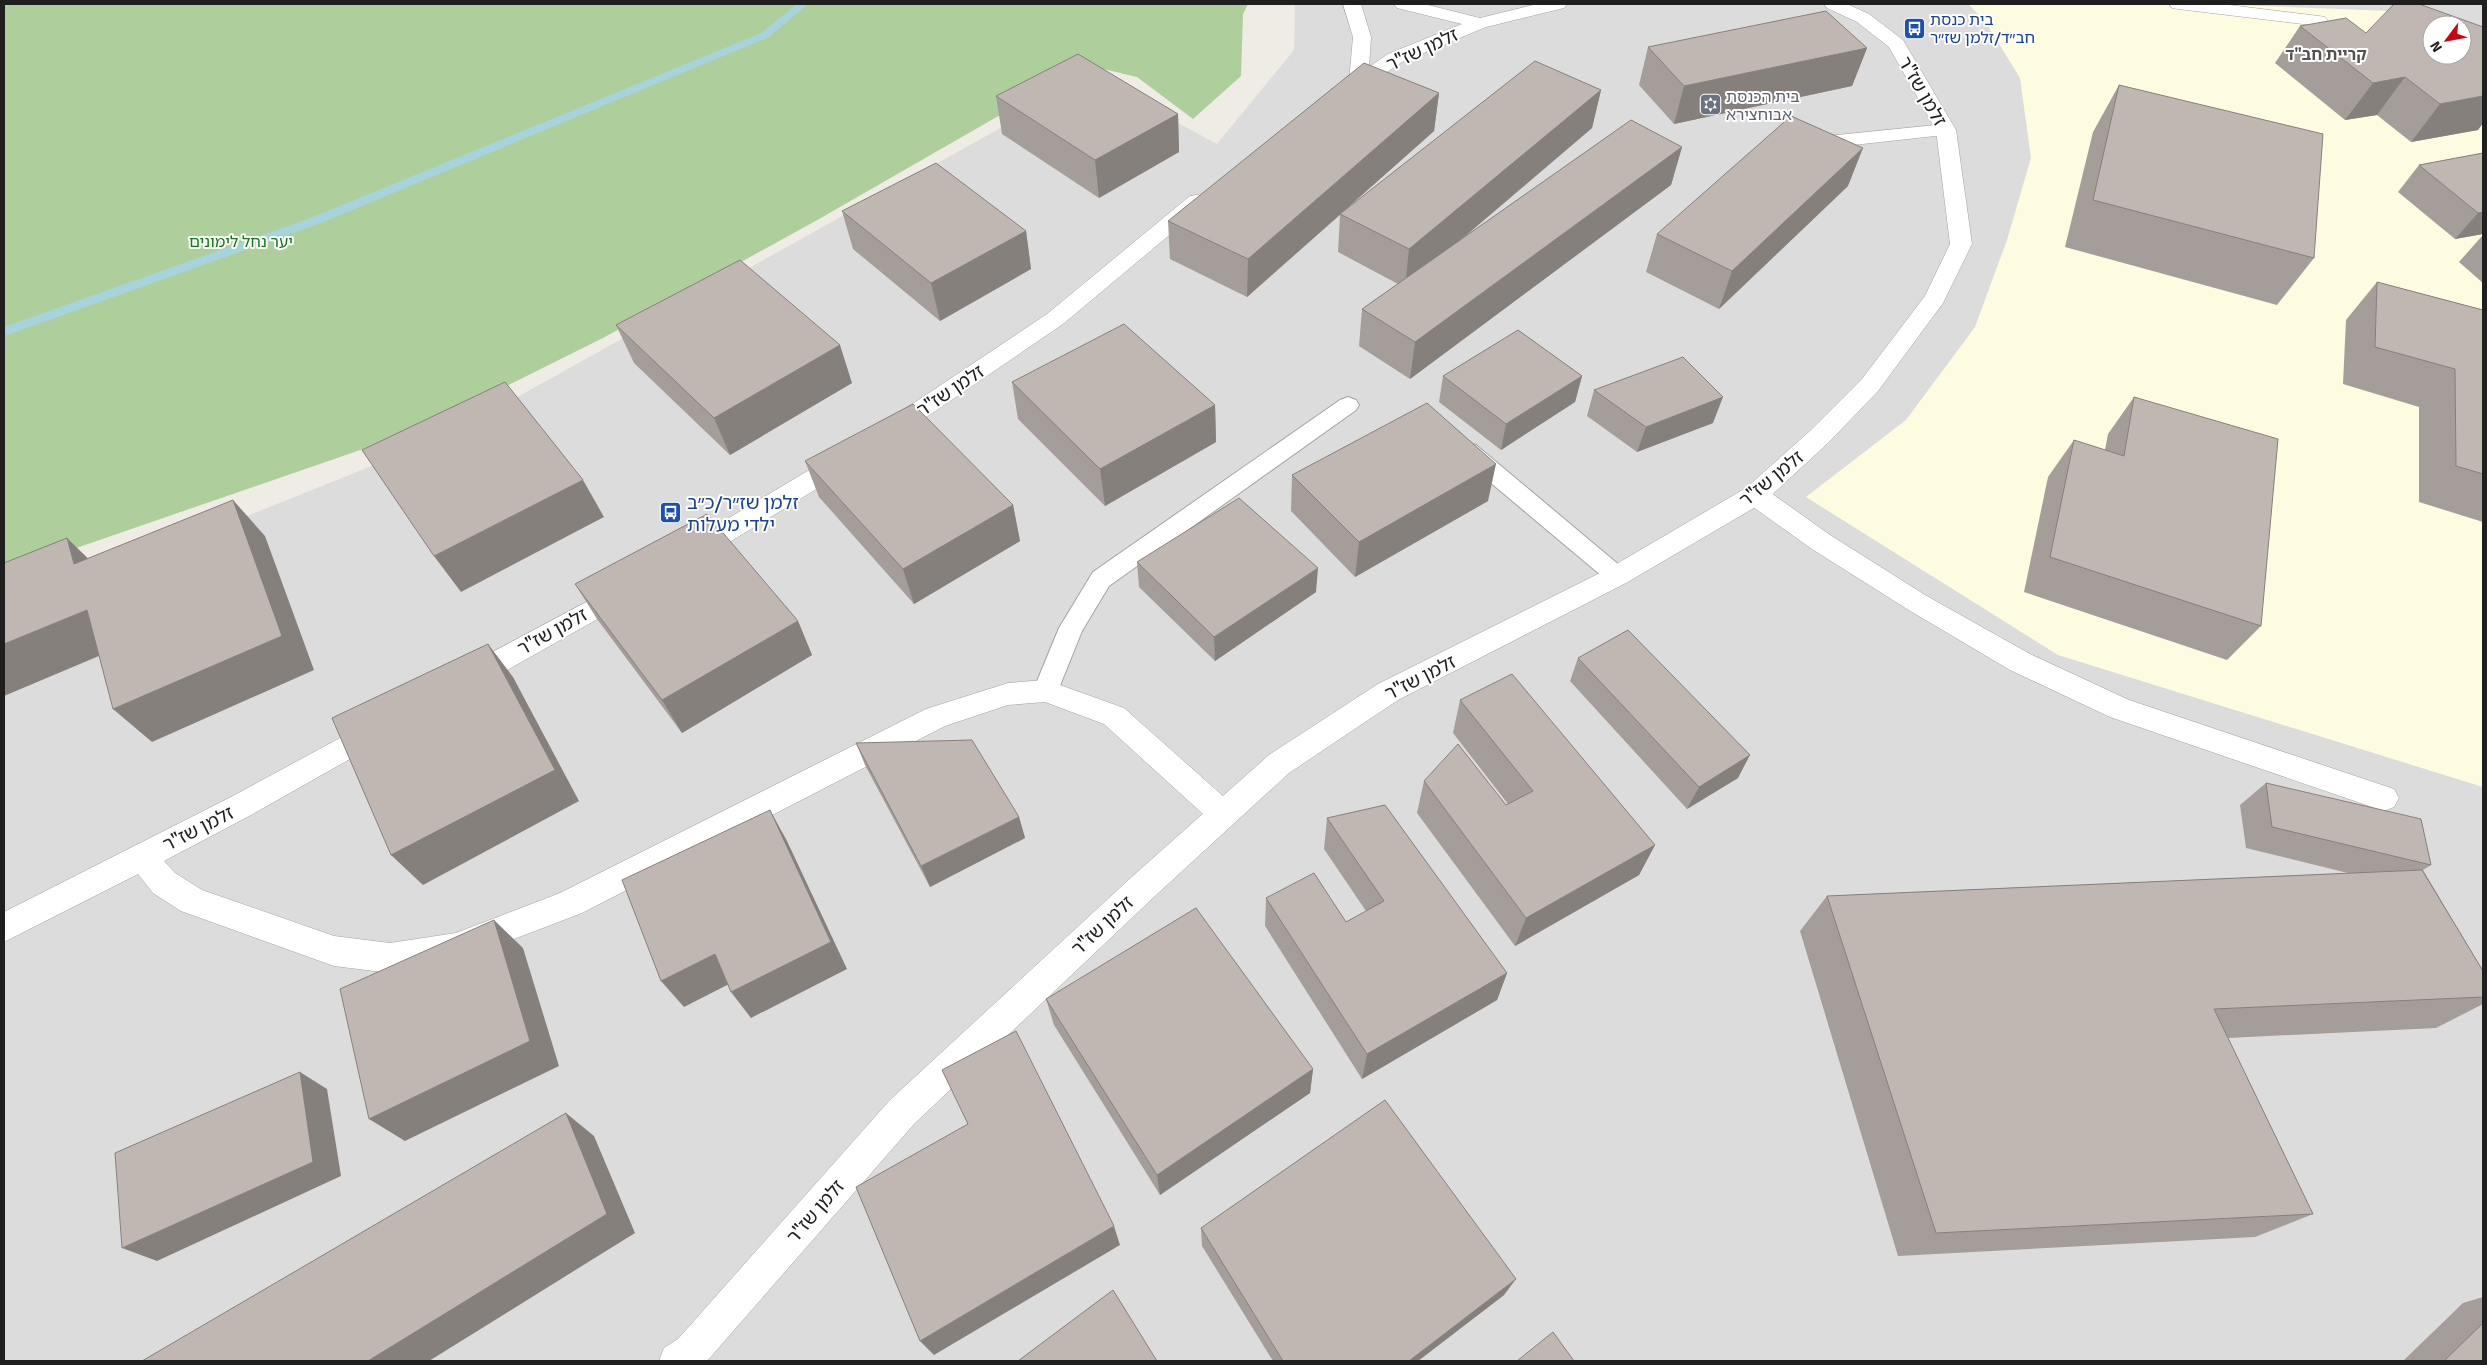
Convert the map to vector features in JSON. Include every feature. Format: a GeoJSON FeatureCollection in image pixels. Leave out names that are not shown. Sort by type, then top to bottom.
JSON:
{"type":"FeatureCollection","features":[{"type":"Feature","properties":{"kind":"street","name":"זלמן שז\"ר"},"geometry":{"type":"LineString","coordinates":[[1352,4],[1362,37],[1351,88],[1395,58],[1480,23],[1558,4]]}},
{"type":"Feature","properties":{"kind":"street"},"geometry":{"type":"LineString","coordinates":[[1403,4],[1480,23]]}},
{"type":"Feature","properties":{"kind":"street","name":"זלמן שז\"ר"},"geometry":{"type":"LineString","coordinates":[[688,1358],[902,1112],[1145,884],[1279,764],[1388,692],[1617,576],[1755,495],[1820,437],[1870,385],[1935,298],[1961,244],[1946,130],[1896,44],[1863,18],[1833,4]]}},
{"type":"Feature","properties":{"kind":"street"},"geometry":{"type":"LineString","coordinates":[[2178,4],[2319,21]]}},
{"type":"Feature","properties":{"kind":"street"},"geometry":{"type":"LineString","coordinates":[[1807,144],[1946,130]]}},
{"type":"Feature","properties":{"kind":"street","name":"זלמן שז\"ר"},"geometry":{"type":"LineString","coordinates":[[672,564],[867,446],[1055,319],[1216,185]]}},
{"type":"Feature","properties":{"kind":"street"},"geometry":{"type":"LineString","coordinates":[[1755,495],[1821,542],[1916,602],[2020,662],[2120,709],[2384,798]]}},
{"type":"Feature","properties":{"kind":"street","name":"זלמן שז\"ר"},"geometry":{"type":"LineString","coordinates":[[444,692],[647,579]]}},
{"type":"Feature","properties":{"kind":"street"},"geometry":{"type":"LineString","coordinates":[[142,857],[164,883],[192,901],[334,950],[390,958],[456,947],[572,903],[936,717],[1008,694],[1046,691],[1114,716],[1223,814]]}},
{"type":"Feature","properties":{"kind":"street","name":"זלמן שז\"ר"},"geometry":{"type":"LineString","coordinates":[[4,928],[241,806],[401,716]]}},
{"type":"Feature","properties":{"kind":"lane"},"geometry":{"type":"LineString","coordinates":[[1046,691],[1071,628],[1101,579],[1348,406]]}},
{"type":"Feature","properties":{"kind":"lane"},"geometry":{"type":"LineString","coordinates":[[1452,438],[1617,576]]}},
{"type":"Feature","properties":{"kind":"shaded area"},"geometry":{"type":"Polygon","coordinates":[[[1295,4],[2483,4],[2483,1361],[4,1361],[4,614],[451,434],[1092,77],[1217,144],[1294,50],[1295,4]]]}},
{"type":"Feature","properties":{"kind":"shaded area"},"geometry":{"type":"Polygon","coordinates":[[[1968,4],[2212,4],[2417,12],[2422,26],[2422,65],[2445,65],[2483,94],[2483,787],[2058,655],[1806,497],[1906,420],[1975,327],[2007,240],[2031,158],[2020,78],[1985,21],[1968,4]]]}},
{"type":"Feature","properties":{"kind":"green space","name":"יער נחל לימונים"},"geometry":{"type":"Polygon","coordinates":[[[4,4],[1248,4],[1243,14],[1241,76],[1193,119],[1137,77],[1087,65],[819,219],[603,338],[418,430],[4,573],[4,4]]]}},
{"type":"Feature","properties":{"kind":"building"},"geometry":{"type":"Polygon","coordinates":[[[2394,4],[2419,4],[2450,15],[2422,15],[2422,65],[2472,65],[2472,23],[2483,27],[2483,96],[2440,104],[2405,77],[2373,83],[2300,26],[2346,18],[2366,33],[2394,4]]]}},
{"type":"Feature","properties":{"kind":"building"},"geometry":{"type":"Polygon","coordinates":[[[1826,11],[1867,48],[1684,86],[1648,47],[1826,11]]]}},
{"type":"Feature","properties":{"kind":"building"},"geometry":{"type":"Polygon","coordinates":[[[1078,54],[1178,114],[1095,160],[996,96],[1078,54]]]}},
{"type":"Feature","properties":{"kind":"building"},"geometry":{"type":"Polygon","coordinates":[[[1535,61],[1601,90],[1409,249],[1340,214],[1535,61]]]}},
{"type":"Feature","properties":{"kind":"building"},"geometry":{"type":"Polygon","coordinates":[[[1364,63],[1439,93],[1248,259],[1168,221],[1364,63]]]}},
{"type":"Feature","properties":{"kind":"building"},"geometry":{"type":"Polygon","coordinates":[[[2119,85],[2323,134],[2314,258],[2093,200],[2119,85]]]}},
{"type":"Feature","properties":{"kind":"building"},"geometry":{"type":"Polygon","coordinates":[[[1791,116],[1863,148],[1732,271],[1657,234],[1791,116]]]}},
{"type":"Feature","properties":{"kind":"building"},"geometry":{"type":"Polygon","coordinates":[[[1631,120],[1682,147],[1415,342],[1362,309],[1631,120]]]}},
{"type":"Feature","properties":{"kind":"building"},"geometry":{"type":"Polygon","coordinates":[[[2483,153],[2483,212],[2478,213],[2419,165],[2483,153]]]}},
{"type":"Feature","properties":{"kind":"building"},"geometry":{"type":"Polygon","coordinates":[[[936,163],[1026,231],[931,283],[842,211],[936,163]]]}},
{"type":"Feature","properties":{"kind":"building"},"geometry":{"type":"Polygon","coordinates":[[[740,260],[840,345],[714,418],[616,325],[740,260]]]}},
{"type":"Feature","properties":{"kind":"building"},"geometry":{"type":"Polygon","coordinates":[[[2377,282],[2483,310],[2483,474],[2456,466],[2455,369],[2375,347],[2377,282]]]}},
{"type":"Feature","properties":{"kind":"building"},"geometry":{"type":"Polygon","coordinates":[[[1124,324],[1215,405],[1100,469],[1012,382],[1124,324]]]}},
{"type":"Feature","properties":{"kind":"building"},"geometry":{"type":"Polygon","coordinates":[[[1518,330],[1582,376],[1506,424],[1443,376],[1518,330]]]}},
{"type":"Feature","properties":{"kind":"building"},"geometry":{"type":"Polygon","coordinates":[[[1683,357],[1723,397],[1646,427],[1594,390],[1683,357]]]}},
{"type":"Feature","properties":{"kind":"building"},"geometry":{"type":"Polygon","coordinates":[[[505,382],[583,480],[434,556],[362,450],[505,382]]]}},
{"type":"Feature","properties":{"kind":"building"},"geometry":{"type":"Polygon","coordinates":[[[2134,397],[2278,439],[2261,626],[2050,557],[2074,440],[2124,456],[2134,397]]]}},
{"type":"Feature","properties":{"kind":"building"},"geometry":{"type":"Polygon","coordinates":[[[1427,403],[1496,464],[1359,542],[1292,475],[1427,403]]]}},
{"type":"Feature","properties":{"kind":"building"},"geometry":{"type":"Polygon","coordinates":[[[913,404],[1013,505],[903,569],[805,461],[913,404]]]}},
{"type":"Feature","properties":{"kind":"building"},"geometry":{"type":"Polygon","coordinates":[[[1239,498],[1318,568],[1214,637],[1137,562],[1239,498]]]}},
{"type":"Feature","properties":{"kind":"building"},"geometry":{"type":"Polygon","coordinates":[[[233,500],[282,636],[113,709],[87,610],[4,644],[4,563],[67,538],[74,564],[233,500]]]}},
{"type":"Feature","properties":{"kind":"building"},"geometry":{"type":"Polygon","coordinates":[[[707,514],[798,621],[662,700],[575,584],[707,514]]]}},
{"type":"Feature","properties":{"kind":"building"},"geometry":{"type":"Polygon","coordinates":[[[1628,630],[1750,755],[1699,787],[1578,658],[1628,630]]]}},
{"type":"Feature","properties":{"kind":"building"},"geometry":{"type":"Polygon","coordinates":[[[488,644],[555,770],[391,855],[332,718],[488,644]]]}},
{"type":"Feature","properties":{"kind":"building"},"geometry":{"type":"Polygon","coordinates":[[[1512,674],[1655,845],[1526,918],[1424,781],[1458,744],[1506,805],[1533,791],[1460,700],[1512,674]]]}},
{"type":"Feature","properties":{"kind":"building"},"geometry":{"type":"Polygon","coordinates":[[[972,740],[1019,817],[921,866],[856,743],[972,740]]]}},
{"type":"Feature","properties":{"kind":"building"},"geometry":{"type":"Polygon","coordinates":[[[2266,783],[2421,819],[2431,865],[2272,827],[2266,783]]]}},
{"type":"Feature","properties":{"kind":"building"},"geometry":{"type":"Polygon","coordinates":[[[1385,805],[1507,973],[1367,1054],[1266,898],[1314,873],[1346,922],[1384,901],[1327,818],[1385,805]]]}},
{"type":"Feature","properties":{"kind":"building"},"geometry":{"type":"Polygon","coordinates":[[[770,810],[831,942],[731,992],[715,954],[661,981],[622,880],[770,810]]]}},
{"type":"Feature","properties":{"kind":"building"},"geometry":{"type":"Polygon","coordinates":[[[2422,870],[2483,971],[2483,997],[2214,1009],[2313,1214],[1936,1233],[1827,896],[2422,870]]]}},
{"type":"Feature","properties":{"kind":"building"},"geometry":{"type":"Polygon","coordinates":[[[1196,908],[1313,1069],[1157,1175],[1046,999],[1196,908]]]}},
{"type":"Feature","properties":{"kind":"building"},"geometry":{"type":"Polygon","coordinates":[[[494,920],[530,1041],[369,1119],[340,989],[494,920]]]}},
{"type":"Feature","properties":{"kind":"building"},"geometry":{"type":"Polygon","coordinates":[[[1016,1031],[1114,1226],[920,1341],[856,1187],[968,1124],[942,1070],[1016,1031]]]}},
{"type":"Feature","properties":{"kind":"building"},"geometry":{"type":"Polygon","coordinates":[[[300,1072],[313,1162],[122,1248],[115,1153],[300,1072]]]}},
{"type":"Feature","properties":{"kind":"building"},"geometry":{"type":"Polygon","coordinates":[[[1385,1100],[1516,1279],[1409,1361],[1283,1361],[1201,1228],[1385,1100]]]}},
{"type":"Feature","properties":{"kind":"building"},"geometry":{"type":"Polygon","coordinates":[[[566,1113],[607,1214],[368,1361],[142,1361],[566,1113]]]}},
{"type":"Feature","properties":{"kind":"building"},"geometry":{"type":"Polygon","coordinates":[[[1113,1290],[1157,1361],[1018,1361],[1113,1290]]]}},
{"type":"Feature","properties":{"kind":"building"},"geometry":{"type":"Polygon","coordinates":[[[2483,1323],[2483,1361],[2444,1361],[2483,1323]]]}},
{"type":"Feature","properties":{"kind":"building"},"geometry":{"type":"Polygon","coordinates":[[[1553,1332],[1574,1361],[1517,1361],[1553,1332]]]}},
{"type":"Feature","properties":{"kind":"waterway"},"geometry":{"type":"LineString","coordinates":[[4,332],[317,220],[765,35],[803,4]]}},
{"type":"Feature","properties":{"kind":"place","name":"בית כנסת חב״ד/זלמן שז״ר"},"geometry":{"type":"Point","coordinates":[1914,28]}},
{"type":"Feature","properties":{"kind":"place","name":"בית הכנסת אבוחצירא"},"geometry":{"type":"Point","coordinates":[1710,105]}},
{"type":"Feature","properties":{"kind":"place","name":"זלמן שז״ר/כ״ב ילדי מעלות"},"geometry":{"type":"Point","coordinates":[671,513]}},
{"type":"Feature","properties":{"kind":"district","name":"קריית חב\"ד"},"geometry":{"type":"Point","coordinates":[2326,54]}}]}
